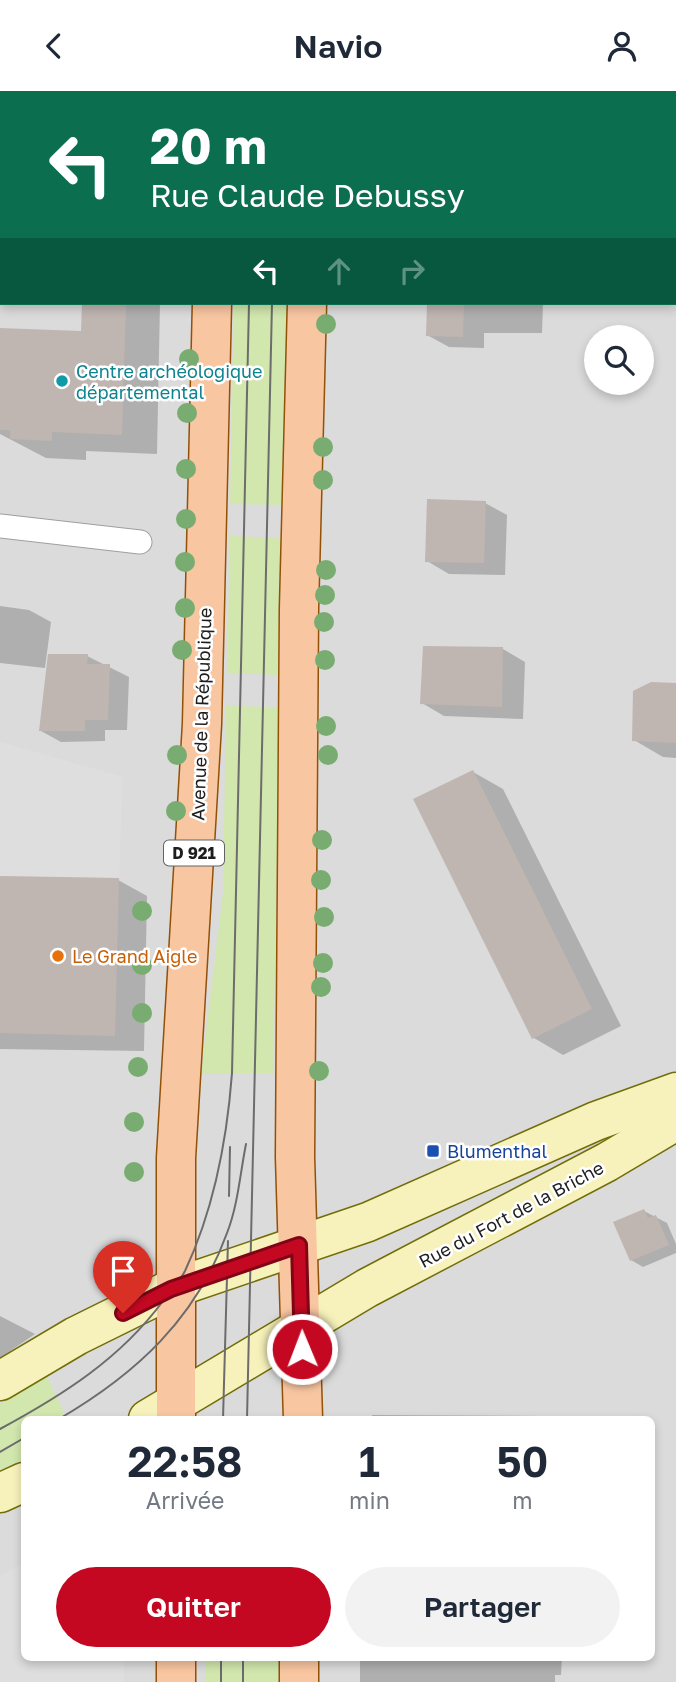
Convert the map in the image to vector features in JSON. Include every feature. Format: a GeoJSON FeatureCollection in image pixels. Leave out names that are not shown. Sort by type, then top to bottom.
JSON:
{"type":"FeatureCollection","features":[{"type":"Feature","properties":{"kind":"main road","name":"Avenue de la République"},"geometry":{"type":"LineString","coordinates":[[167,1414],[176,1288],[177,1125],[202,724],[212,305]]}},
{"type":"Feature","properties":{"kind":"main road"},"geometry":{"type":"LineString","coordinates":[[303,1416],[295,1157],[299,623],[307,305]]}},
{"type":"Feature","properties":{"kind":"main road"},"geometry":{"type":"LineString","coordinates":[[0,1381],[76,1336],[176,1288],[343,1230],[596,1121],[676,1092]]}},
{"type":"Feature","properties":{"kind":"main road","name":"Rue du Fort de la Briche"},"geometry":{"type":"LineString","coordinates":[[167,1414],[302,1326],[607,1162],[676,1121]]}},
{"type":"Feature","properties":{"kind":"main road"},"geometry":{"type":"LineString","coordinates":[[0,1493],[21,1483]]}},
{"type":"Feature","properties":{"kind":"main road"},"geometry":{"type":"LineString","coordinates":[[176,1661],[176,1682]]}},
{"type":"Feature","properties":{"kind":"main road"},"geometry":{"type":"LineString","coordinates":[[299,1661],[299,1682]]}},
{"type":"Feature","properties":{"kind":"lane"},"geometry":{"type":"LineString","coordinates":[[0,526],[140,542]]}},
{"type":"Feature","properties":{"kind":"shaded area"},"geometry":{"type":"Polygon","coordinates":[[[0,305],[676,305],[676,1682],[0,1682],[0,305]]]}},
{"type":"Feature","properties":{"kind":"shaded area"},"geometry":{"type":"Polygon","coordinates":[[[0,742],[123,777],[119,878],[0,876],[0,742]]]}},
{"type":"Feature","properties":{"kind":"shaded area"},"geometry":{"type":"Polygon","coordinates":[[[21,1565],[21,1661],[124,1661],[124,1682],[0,1682],[0,1576],[21,1565]]]}},
{"type":"Feature","properties":{"kind":"green space"},"geometry":{"type":"Polygon","coordinates":[[[234,305],[288,305],[284,505],[230,504],[234,305]]]}},
{"type":"Feature","properties":{"kind":"green space"},"geometry":{"type":"Polygon","coordinates":[[[230,536],[283,538],[281,675],[227,673],[230,536]]]}},
{"type":"Feature","properties":{"kind":"green space"},"geometry":{"type":"Polygon","coordinates":[[[226,706],[280,707],[273,1073],[201,1074],[223,893],[226,706]]]}},
{"type":"Feature","properties":{"kind":"green space"},"geometry":{"type":"Polygon","coordinates":[[[46,1375],[66,1416],[21,1416],[21,1462],[0,1472],[0,1404],[46,1375]]]}},
{"type":"Feature","properties":{"kind":"green space"},"geometry":{"type":"Polygon","coordinates":[[[205,1661],[282,1661],[281,1682],[205,1682],[205,1661]]]}},
{"type":"Feature","properties":{"kind":"building","name":"Centre archéologique départemental"},"geometry":{"type":"Polygon","coordinates":[[[82,305],[126,305],[122,435],[52,432],[52,441],[10,439],[10,430],[0,430],[0,328],[81,331],[82,305]]]}},
{"type":"Feature","properties":{"kind":"building"},"geometry":{"type":"Polygon","coordinates":[[[427,305],[464,305],[463,337],[426,336],[427,305]]]}},
{"type":"Feature","properties":{"kind":"building"},"geometry":{"type":"Polygon","coordinates":[[[427,499],[486,501],[484,563],[425,562],[427,499]]]}},
{"type":"Feature","properties":{"kind":"building"},"geometry":{"type":"Polygon","coordinates":[[[423,646],[503,647],[502,707],[420,704],[423,646]]]}},
{"type":"Feature","properties":{"kind":"building"},"geometry":{"type":"Polygon","coordinates":[[[48,654],[88,654],[87,664],[110,664],[108,720],[85,720],[85,731],[39,731],[48,654]]]}},
{"type":"Feature","properties":{"kind":"building"},"geometry":{"type":"Polygon","coordinates":[[[651,682],[676,683],[676,743],[632,741],[633,691],[651,682]]]}},
{"type":"Feature","properties":{"kind":"building"},"geometry":{"type":"Polygon","coordinates":[[[473,770],[592,1009],[532,1039],[413,799],[473,770]]]}},
{"type":"Feature","properties":{"kind":"building","name":"Le Grand Aigle"},"geometry":{"type":"Polygon","coordinates":[[[0,876],[119,878],[115,1036],[0,1033],[0,876]]]}},
{"type":"Feature","properties":{"kind":"building"},"geometry":{"type":"Polygon","coordinates":[[[644,1209],[648,1218],[656,1215],[669,1245],[630,1261],[613,1222],[644,1209]]]}},
{"type":"Feature","properties":{"kind":"tram line"},"geometry":{"type":"LineString","coordinates":[[23,1416],[89,1374],[146,1322],[185,1271],[204,1223],[218,1174],[232,1073],[249,305]]}},
{"type":"Feature","properties":{"kind":"tram line"},"geometry":{"type":"LineString","coordinates":[[247,1416],[272,305]]}},
{"type":"Feature","properties":{"kind":"tram line"},"geometry":{"type":"LineString","coordinates":[[64,1416],[138,1363],[181,1318],[214,1264],[231,1222],[246,1144]]}},
{"type":"Feature","properties":{"kind":"tram line"},"geometry":{"type":"LineString","coordinates":[[229,1196],[230,1147]]}},
{"type":"Feature","properties":{"kind":"tram line"},"geometry":{"type":"LineString","coordinates":[[223,1416],[228,1241]]}},
{"type":"Feature","properties":{"kind":"tram line"},"geometry":{"type":"LineString","coordinates":[[0,1429],[21,1417]]}},
{"type":"Feature","properties":{"kind":"tram line"},"geometry":{"type":"LineString","coordinates":[[0,1452],[21,1440]]}},
{"type":"Feature","properties":{"kind":"tram line"},"geometry":{"type":"LineString","coordinates":[[221,1661],[221,1682]]}},
{"type":"Feature","properties":{"kind":"tram line"},"geometry":{"type":"LineString","coordinates":[[243,1661],[243,1682]]}},
{"type":"Feature","properties":{"kind":"place","name":"Centre archéologique départemental"},"geometry":{"type":"Point","coordinates":[62,381]}},
{"type":"Feature","properties":{"kind":"place","name":"Le Grand Aigle"},"geometry":{"type":"Point","coordinates":[58,956]}},
{"type":"Feature","properties":{"kind":"place","name":"Blumenthal"},"geometry":{"type":"Point","coordinates":[433,1151]}},
{"type":"Feature","properties":{"kind":"route"},"geometry":{"type":"LineString","coordinates":[[123,1313],[171,1289],[299,1245],[302,1349]]}}]}
